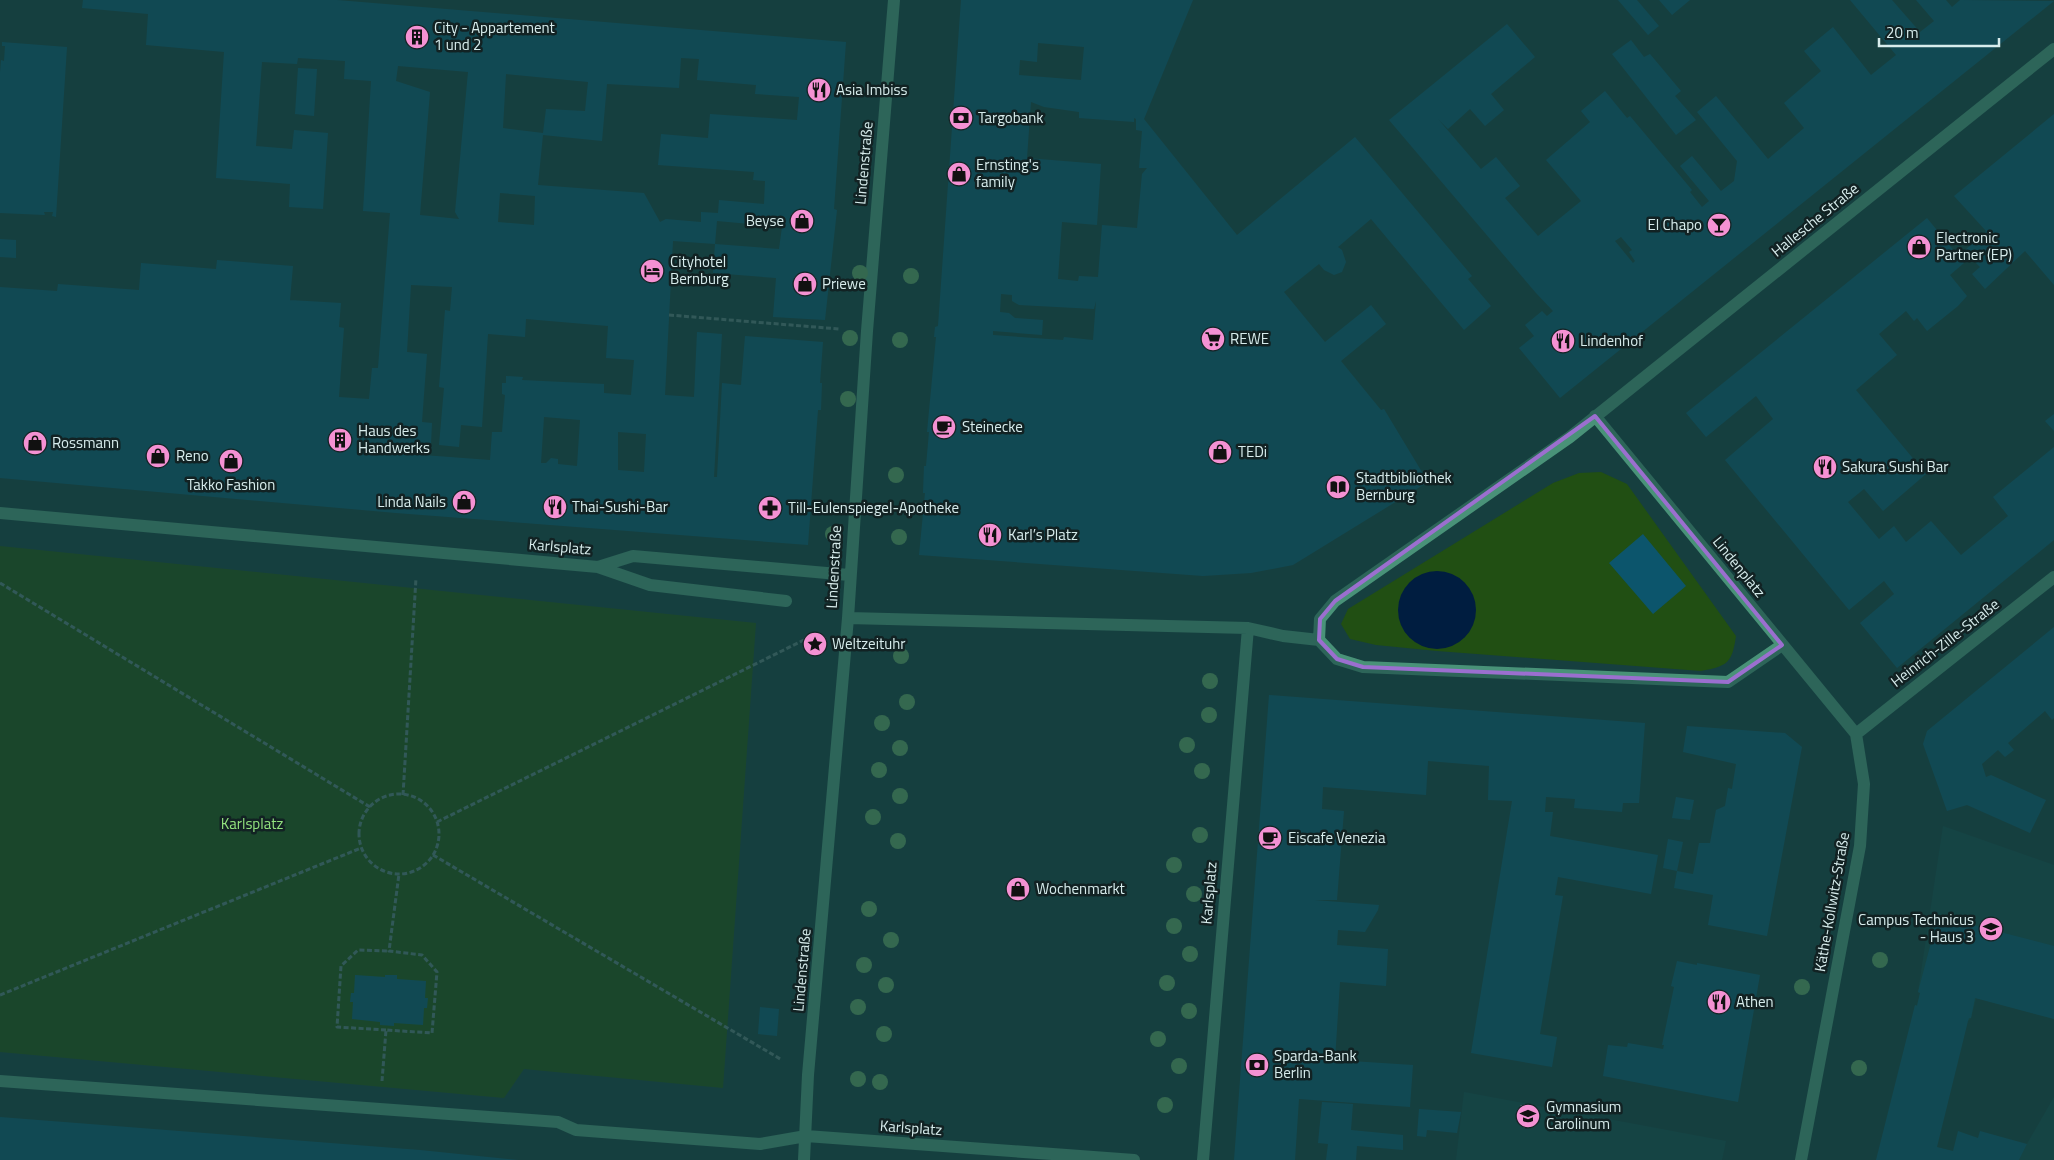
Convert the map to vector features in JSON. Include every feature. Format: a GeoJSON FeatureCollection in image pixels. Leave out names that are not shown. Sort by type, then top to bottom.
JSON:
{"type":"FeatureCollection","features":[{"type":"Feature","properties":{"kind":"street","name":"Lindenstraße"},"geometry":{"type":"LineString","coordinates":[[804,1160],[808,1075],[848,618],[849,576],[867,331],[894,0]]}},
{"type":"Feature","properties":{"kind":"street","name":"Hallesche Straße"},"geometry":{"type":"LineString","coordinates":[[1596,416],[2054,49]]}},
{"type":"Feature","properties":{"kind":"street"},"geometry":{"type":"LineString","coordinates":[[1319,640],[1320,619],[1335,602],[1570,437],[1596,416]]}},
{"type":"Feature","properties":{"kind":"street","name":"Lindenplatz"},"geometry":{"type":"LineString","coordinates":[[1596,416],[1782,644]]}},
{"type":"Feature","properties":{"kind":"street","name":"Karlsplatz"},"geometry":{"type":"LineString","coordinates":[[0,512],[598,567],[650,585],[786,602]]}},
{"type":"Feature","properties":{"kind":"street"},"geometry":{"type":"LineString","coordinates":[[598,567],[633,556],[849,576]]}},
{"type":"Feature","properties":{"kind":"street","name":"Heinrich-Zille-Straße"},"geometry":{"type":"LineString","coordinates":[[1856,734],[2054,577]]}},
{"type":"Feature","properties":{"kind":"street"},"geometry":{"type":"LineString","coordinates":[[848,618],[1248,628],[1283,636],[1319,640],[1337,659],[1363,667],[1728,682],[1782,644],[1856,734]]}},
{"type":"Feature","properties":{"kind":"street","name":"Karlsplatz"},"geometry":{"type":"LineString","coordinates":[[1203,1160],[1248,628]]}},
{"type":"Feature","properties":{"kind":"street","name":"Käthe-Kollwitz-Straße"},"geometry":{"type":"LineString","coordinates":[[1801,1160],[1860,846],[1864,784],[1856,734]]}},
{"type":"Feature","properties":{"kind":"street"},"geometry":{"type":"LineString","coordinates":[[0,1081],[380,1109]]}},
{"type":"Feature","properties":{"kind":"street","name":"Karlsplatz"},"geometry":{"type":"LineString","coordinates":[[380,1109],[558,1122],[576,1130],[760,1144],[806,1136],[1134,1160]]}},
{"type":"Feature","properties":{"kind":"path"},"geometry":{"type":"LineString","coordinates":[[669,315],[867,331]]}},
{"type":"Feature","properties":{"kind":"path"},"geometry":{"type":"LineString","coordinates":[[403,795],[418,550]]}},
{"type":"Feature","properties":{"kind":"path"},"geometry":{"type":"LineString","coordinates":[[0,583],[370,806]]}},
{"type":"Feature","properties":{"kind":"path"},"geometry":{"type":"LineString","coordinates":[[438,822],[848,618]]}},
{"type":"Feature","properties":{"kind":"path"},"geometry":{"type":"LineString","coordinates":[[391,795],[403,795],[418,799],[430,809],[438,822],[439,840],[433,856],[419,870],[399,874],[389,873],[372,864],[361,848],[359,833],[362,819],[370,806],[391,795]]}},
{"type":"Feature","properties":{"kind":"path"},"geometry":{"type":"LineString","coordinates":[[0,995],[361,848]]}},
{"type":"Feature","properties":{"kind":"path"},"geometry":{"type":"LineString","coordinates":[[433,856],[808,1075]]}},
{"type":"Feature","properties":{"kind":"path"},"geometry":{"type":"LineString","coordinates":[[389,951],[399,874]]}},
{"type":"Feature","properties":{"kind":"path"},"geometry":{"type":"LineString","coordinates":[[358,950],[422,955],[437,972],[432,1033],[386,1030],[337,1027],[341,966],[358,950]]}},
{"type":"Feature","properties":{"kind":"path"},"geometry":{"type":"LineString","coordinates":[[380,1109],[386,1030]]}},
{"type":"Feature","properties":{"kind":"highlighted area"},"geometry":{"type":"Polygon","coordinates":[[[1595,416],[1782,645],[1728,682],[1363,667],[1337,659],[1319,640],[1320,619],[1335,601],[1595,416]]]}},
{"type":"Feature","properties":{"kind":"shaded area"},"geometry":{"type":"Polygon","coordinates":[[[1429,571],[1445,571],[1459,577],[1470,588],[1476,602],[1476,618],[1470,632],[1459,643],[1445,649],[1429,649],[1415,643],[1404,632],[1398,618],[1398,602],[1404,588],[1415,577],[1429,571]]]}},
{"type":"Feature","properties":{"kind":"shaded area","name":"Campus Technicus - Haus 3"},"geometry":{"type":"Polygon","coordinates":[[[1943,826],[2054,865],[2054,1019],[1976,998],[1971,1018],[1968,1021],[1914,1008],[1917,1005],[1920,993],[1918,992],[1943,826]]]}},
{"type":"Feature","properties":{"kind":"shaded area","name":"Gymnasium Carolinum"},"geometry":{"type":"Polygon","coordinates":[[[1464,1092],[1726,1141],[1722,1160],[1456,1160],[1464,1092]]]}},
{"type":"Feature","properties":{"kind":"shaded area"},"geometry":{"type":"Polygon","coordinates":[[[2054,1097],[2054,1160],[2019,1160],[2027,1144],[2054,1097]]]}},
{"type":"Feature","properties":{"kind":"green space"},"geometry":{"type":"Polygon","coordinates":[[[1601,472],[1627,484],[1736,636],[1733,652],[1723,665],[1701,671],[1437,651],[1376,645],[1350,639],[1341,624],[1348,609],[1553,483],[1579,473],[1601,472]]]}},
{"type":"Feature","properties":{"kind":"green space","name":"Karlsplatz"},"geometry":{"type":"Polygon","coordinates":[[[0,546],[756,623],[723,1088],[524,1069],[504,1098],[0,1052],[0,546]]]}},
{"type":"Feature","properties":{"kind":"building"},"geometry":{"type":"Polygon","coordinates":[[[83,0],[337,0],[846,42],[834,209],[837,210],[825,320],[773,317],[776,278],[713,273],[715,244],[673,241],[665,395],[694,397],[697,332],[722,334],[714,477],[717,477],[722,383],[741,385],[745,336],[823,342],[820,383],[822,383],[821,410],[818,410],[808,545],[396,513],[0,478],[0,287],[57,291],[58,284],[139,290],[141,263],[216,269],[217,260],[293,266],[290,300],[341,303],[339,327],[344,328],[339,397],[369,399],[372,368],[378,368],[390,213],[363,211],[371,81],[344,79],[345,61],[298,58],[297,64],[262,62],[256,146],[292,149],[294,130],[328,133],[323,209],[289,207],[290,184],[216,178],[224,52],[146,45],[148,14],[82,8],[83,0]],[[681,58],[679,88],[607,84],[602,141],[543,135],[538,185],[644,193],[660,222],[666,219],[701,222],[701,212],[718,213],[719,200],[764,204],[765,181],[753,180],[754,172],[658,165],[661,134],[708,138],[710,114],[797,120],[799,97],[755,94],[756,85],[697,80],[699,59],[681,58]],[[398,66],[396,81],[430,92],[420,215],[459,219],[455,212],[468,72],[398,66]],[[506,74],[503,128],[543,133],[546,109],[585,111],[588,82],[506,74]],[[500,193],[498,222],[534,225],[535,196],[500,193]],[[717,221],[715,244],[779,249],[782,227],[717,221]],[[411,285],[407,352],[427,354],[422,422],[432,423],[431,444],[423,455],[490,460],[492,432],[502,432],[505,395],[502,394],[502,383],[506,383],[506,376],[523,377],[522,380],[604,384],[604,393],[631,395],[634,360],[606,358],[608,326],[526,319],[525,337],[488,334],[482,427],[461,425],[459,447],[439,445],[444,388],[439,387],[445,310],[450,311],[452,287],[411,285]],[[544,417],[541,463],[546,463],[551,458],[558,459],[558,464],[577,466],[580,420],[544,417]],[[618,432],[618,470],[644,472],[646,434],[618,432]]]}},
{"type":"Feature","properties":{"kind":"building"},"geometry":{"type":"Polygon","coordinates":[[[961,0],[1193,0],[1144,119],[1237,235],[1355,137],[1472,276],[1468,279],[1491,306],[1464,330],[1371,219],[1338,247],[1342,250],[1346,262],[1342,272],[1334,275],[1324,270],[1319,264],[1284,292],[1325,342],[1371,305],[1386,324],[1341,361],[1381,410],[1384,409],[1428,482],[1293,565],[1251,573],[1203,576],[919,555],[925,493],[923,493],[924,466],[926,466],[929,432],[927,432],[936,337],[934,337],[935,327],[938,326],[961,0]],[[1038,43],[1037,62],[1020,60],[1019,75],[1081,80],[1084,47],[1038,43]],[[1031,102],[1027,158],[1101,164],[1097,225],[1062,222],[1058,279],[1078,281],[1079,276],[1098,277],[1102,225],[1137,228],[1142,174],[1147,168],[1139,168],[1142,131],[1136,130],[1136,119],[1134,118],[1134,122],[1079,118],[1079,112],[1044,107],[1031,102]],[[1001,294],[1000,312],[1009,313],[1015,318],[1043,320],[1042,335],[993,331],[993,335],[1063,340],[1064,337],[1093,340],[1096,301],[1094,309],[1019,305],[1012,301],[1012,295],[1001,294]]]}},
{"type":"Feature","properties":{"kind":"building"},"geometry":{"type":"Polygon","coordinates":[[[1618,0],[1637,0],[1659,26],[1648,35],[1618,0]]]}},
{"type":"Feature","properties":{"kind":"building"},"geometry":{"type":"Polygon","coordinates":[[[1659,0],[1690,0],[1672,15],[1659,0]]]}},
{"type":"Feature","properties":{"kind":"building"},"geometry":{"type":"Polygon","coordinates":[[[1850,0],[1892,0],[1920,32],[1934,21],[1916,0],[1946,0],[1952,7],[1960,0],[2054,1],[1560,398],[1519,348],[1534,336],[1525,325],[1542,311],[1547,316],[1553,311],[1389,120],[1507,24],[1535,57],[1491,94],[1504,110],[1485,126],[1470,109],[1448,129],[1438,119],[1481,169],[1496,157],[1520,186],[1505,198],[1538,236],[1581,201],[1546,160],[1590,122],[1581,111],[1605,91],[1627,118],[1630,116],[1692,190],[1690,192],[1702,207],[1709,201],[1680,166],[1692,156],[1721,191],[1734,181],[1737,161],[1697,112],[1716,96],[1768,159],[1804,128],[1784,103],[1821,71],[1804,51],[1833,27],[1871,75],[1896,55],[1850,0]],[[1621,237],[1615,241],[1633,263],[1635,261],[1629,252],[1632,250],[1621,237]]]}},
{"type":"Feature","properties":{"kind":"building"},"geometry":{"type":"Polygon","coordinates":[[[1631,40],[1644,57],[1650,54],[1681,91],[1675,96],[1696,120],[1676,135],[1612,54],[1631,40]]]}},
{"type":"Feature","properties":{"kind":"building"},"geometry":{"type":"Polygon","coordinates":[[[2,42],[67,47],[56,217],[52,216],[53,212],[44,212],[45,215],[0,213],[0,73],[1,60],[4,61],[5,46],[2,46],[2,42]]]}},
{"type":"Feature","properties":{"kind":"building"},"geometry":{"type":"Polygon","coordinates":[[[298,68],[317,69],[314,116],[295,114],[298,68]]]}},
{"type":"Feature","properties":{"kind":"building"},"geometry":{"type":"Polygon","coordinates":[[[2054,114],[2054,285],[2025,251],[1985,289],[1972,274],[1980,267],[1964,251],[1986,231],[1954,196],[2054,114]]]}},
{"type":"Feature","properties":{"kind":"building"},"geometry":{"type":"Polygon","coordinates":[[[1927,218],[1964,263],[1950,275],[1967,296],[1958,306],[1927,331],[1917,318],[1914,321],[1906,311],[1879,334],[1897,355],[1856,390],[1926,474],[1883,511],[1864,489],[1848,502],[1879,539],[1894,526],[1906,542],[1931,521],[1961,555],[2008,516],[1993,497],[2054,447],[2054,540],[1897,668],[1860,623],[1894,594],[1884,581],[1849,610],[1725,460],[1773,419],[1756,396],[1706,437],[1686,413],[1927,218]]]}},
{"type":"Feature","properties":{"kind":"building"},"geometry":{"type":"Polygon","coordinates":[[[0,239],[16,240],[16,258],[0,257],[0,239]]]}},
{"type":"Feature","properties":{"kind":"building"},"geometry":{"type":"Polygon","coordinates":[[[2054,414],[2054,431],[2045,421],[2054,414]]]}},
{"type":"Feature","properties":{"kind":"building"},"geometry":{"type":"Polygon","coordinates":[[[1643,534],[1686,586],[1653,614],[1609,563],[1643,534]]]}},
{"type":"Feature","properties":{"kind":"building"},"geometry":{"type":"Polygon","coordinates":[[[2054,627],[2054,718],[2052,720],[2045,711],[2008,743],[2014,750],[2005,757],[1998,750],[1982,764],[1986,777],[1991,775],[2046,800],[2030,833],[1967,805],[1947,811],[1923,744],[1927,731],[2054,627]]]}},
{"type":"Feature","properties":{"kind":"building"},"geometry":{"type":"Polygon","coordinates":[[[1269,695],[1645,723],[1639,803],[1623,803],[1622,812],[1574,808],[1575,799],[1546,797],[1545,812],[1553,812],[1550,836],[1658,855],[1651,894],[1558,877],[1555,895],[1563,896],[1540,1034],[1557,1037],[1552,1067],[1471,1053],[1512,801],[1488,800],[1489,766],[1428,761],[1426,795],[1323,787],[1322,809],[1344,811],[1337,900],[1314,900],[1379,905],[1365,932],[1338,930],[1337,945],[1388,949],[1386,986],[1340,982],[1335,1060],[1413,1065],[1410,1107],[1299,1099],[1295,1160],[1234,1160],[1269,695]]]}},
{"type":"Feature","properties":{"kind":"building"},"geometry":{"type":"Polygon","coordinates":[[[1687,726],[1785,733],[1802,747],[1767,936],[1708,925],[1713,895],[1674,888],[1677,871],[1693,874],[1699,843],[1710,843],[1716,810],[1725,806],[1728,788],[1732,789],[1736,764],[1683,752],[1687,726]]]}},
{"type":"Feature","properties":{"kind":"building"},"geometry":{"type":"Polygon","coordinates":[[[1676,797],[1694,800],[1690,820],[1672,818],[1676,797]]]}},
{"type":"Feature","properties":{"kind":"building"},"geometry":{"type":"Polygon","coordinates":[[[1668,839],[1683,842],[1677,871],[1663,868],[1668,839]]]}},
{"type":"Feature","properties":{"kind":"building"},"geometry":{"type":"Polygon","coordinates":[[[1938,916],[2054,946],[2054,1019],[1975,998],[1937,1147],[1953,1151],[1958,1131],[1978,1138],[1980,1131],[2027,1144],[2019,1160],[1876,1160],[1915,1005],[1917,1006],[1920,993],[1918,992],[1938,916]]]}},
{"type":"Feature","properties":{"kind":"building"},"geometry":{"type":"Polygon","coordinates":[[[1677,961],[1760,975],[1738,1102],[1603,1076],[1608,1045],[1627,1047],[1628,1043],[1663,1049],[1664,1045],[1662,1045],[1674,987],[1671,986],[1677,961]]]}},
{"type":"Feature","properties":{"kind":"building"},"geometry":{"type":"Polygon","coordinates":[[[355,975],[385,977],[385,975],[397,975],[397,979],[426,981],[425,998],[428,998],[427,1008],[424,1008],[423,1025],[394,1023],[394,1026],[380,1025],[380,1022],[352,1019],[353,1002],[350,1002],[351,993],[354,993],[355,975]]]}},
{"type":"Feature","properties":{"kind":"building"},"geometry":{"type":"Polygon","coordinates":[[[760,1007],[779,1009],[777,1036],[758,1034],[760,1007]]]}},
{"type":"Feature","properties":{"kind":"building"},"geometry":{"type":"Polygon","coordinates":[[[1322,1102],[1353,1104],[1351,1130],[1403,1135],[1403,1150],[1357,1146],[1356,1160],[1326,1160],[1328,1144],[1318,1143],[1322,1102]]]}},
{"type":"Feature","properties":{"kind":"building"},"geometry":{"type":"Polygon","coordinates":[[[1419,1109],[1461,1112],[1457,1133],[1427,1130],[1426,1137],[1417,1136],[1419,1109]]]}},
{"type":"Feature","properties":{"kind":"building"},"geometry":{"type":"Polygon","coordinates":[[[0,1117],[420,1150],[518,1160],[0,1160],[0,1117]]]}},
{"type":"Feature","properties":{"kind":"place","name":"City - Appartement 1 und 2"},"geometry":{"type":"Point","coordinates":[417,37]}},
{"type":"Feature","properties":{"kind":"place","name":"Asia Imbiss"},"geometry":{"type":"Point","coordinates":[819,90]}},
{"type":"Feature","properties":{"kind":"place","name":"Targobank"},"geometry":{"type":"Point","coordinates":[961,118]}},
{"type":"Feature","properties":{"kind":"place","name":"Ernsting's family"},"geometry":{"type":"Point","coordinates":[959,174]}},
{"type":"Feature","properties":{"kind":"place","name":"Beyse"},"geometry":{"type":"Point","coordinates":[802,221]}},
{"type":"Feature","properties":{"kind":"place","name":"El Chapo"},"geometry":{"type":"Point","coordinates":[1719,225]}},
{"type":"Feature","properties":{"kind":"place","name":"Electronic Partner (EP)"},"geometry":{"type":"Point","coordinates":[1919,247]}},
{"type":"Feature","properties":{"kind":"place","name":"Cityhotel Bernburg"},"geometry":{"type":"Point","coordinates":[652,271]}},
{"type":"Feature","properties":{"kind":"place","name":"Priewe"},"geometry":{"type":"Point","coordinates":[805,284]}},
{"type":"Feature","properties":{"kind":"place","name":"REWE"},"geometry":{"type":"Point","coordinates":[1213,339]}},
{"type":"Feature","properties":{"kind":"place","name":"Lindenhof"},"geometry":{"type":"Point","coordinates":[1563,341]}},
{"type":"Feature","properties":{"kind":"place","name":"Steinecke"},"geometry":{"type":"Point","coordinates":[944,427]}},
{"type":"Feature","properties":{"kind":"place","name":"Haus des Handwerks"},"geometry":{"type":"Point","coordinates":[340,440]}},
{"type":"Feature","properties":{"kind":"place","name":"Rossmann"},"geometry":{"type":"Point","coordinates":[35,443]}},
{"type":"Feature","properties":{"kind":"place","name":"TEDi"},"geometry":{"type":"Point","coordinates":[1220,452]}},
{"type":"Feature","properties":{"kind":"place","name":"Reno"},"geometry":{"type":"Point","coordinates":[158,456]}},
{"type":"Feature","properties":{"kind":"place","name":"Takko Fashion"},"geometry":{"type":"Point","coordinates":[231,461]}},
{"type":"Feature","properties":{"kind":"place","name":"Sakura Sushi Bar"},"geometry":{"type":"Point","coordinates":[1825,467]}},
{"type":"Feature","properties":{"kind":"place","name":"Stadtbibliothek Bernburg"},"geometry":{"type":"Point","coordinates":[1338,487]}},
{"type":"Feature","properties":{"kind":"place","name":"Linda Nails"},"geometry":{"type":"Point","coordinates":[464,502]}},
{"type":"Feature","properties":{"kind":"place","name":"Thai-Sushi-Bar"},"geometry":{"type":"Point","coordinates":[555,507]}},
{"type":"Feature","properties":{"kind":"place","name":"Till-Eulenspiegel-Apotheke"},"geometry":{"type":"Point","coordinates":[770,508]}},
{"type":"Feature","properties":{"kind":"place","name":"Karl’s Platz"},"geometry":{"type":"Point","coordinates":[990,535]}},
{"type":"Feature","properties":{"kind":"place","name":"Weltzeituhr"},"geometry":{"type":"Point","coordinates":[815,644]}},
{"type":"Feature","properties":{"kind":"place","name":"Eiscafe Venezia"},"geometry":{"type":"Point","coordinates":[1270,838]}},
{"type":"Feature","properties":{"kind":"place","name":"Wochenmarkt"},"geometry":{"type":"Point","coordinates":[1018,889]}},
{"type":"Feature","properties":{"kind":"place","name":"Campus Technicus - Haus 3"},"geometry":{"type":"Point","coordinates":[1991,929]}},
{"type":"Feature","properties":{"kind":"place","name":"Athen"},"geometry":{"type":"Point","coordinates":[1719,1002]}},
{"type":"Feature","properties":{"kind":"place","name":"Sparda-Bank Berlin"},"geometry":{"type":"Point","coordinates":[1257,1065]}},
{"type":"Feature","properties":{"kind":"place","name":"Gymnasium Carolinum"},"geometry":{"type":"Point","coordinates":[1528,1116]}}]}
